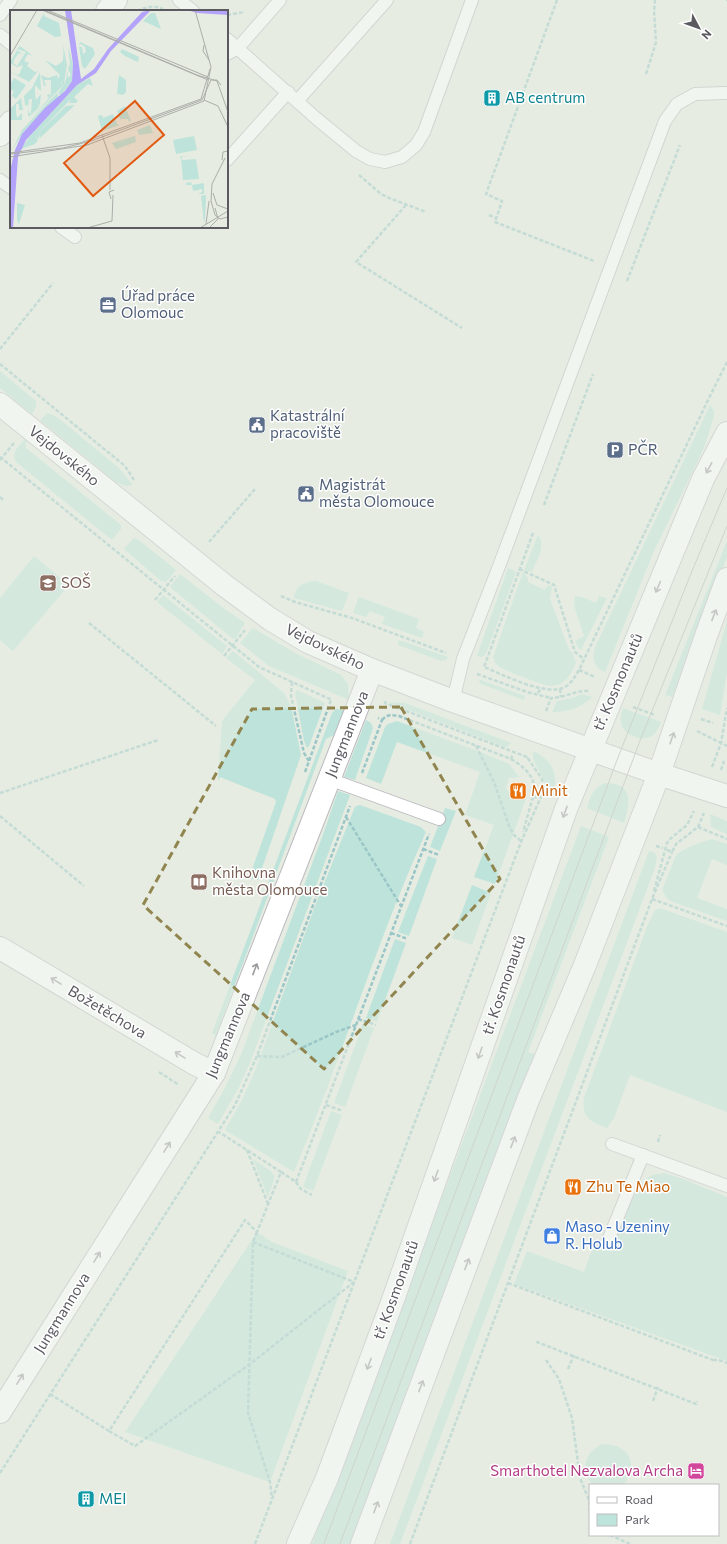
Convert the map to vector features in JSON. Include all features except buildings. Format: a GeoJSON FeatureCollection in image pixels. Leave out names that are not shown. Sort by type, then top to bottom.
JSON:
{"type":"FeatureCollection","features":[{"type":"Feature","properties":{"kind":"street"},"geometry":{"type":"LineString","coordinates":[[108,10],[116,0]]}},
{"type":"Feature","properties":{"kind":"street"},"geometry":{"type":"LineString","coordinates":[[0,135],[10,123]]}},
{"type":"Feature","properties":{"kind":"street","name":"Vejdovského"},"geometry":{"type":"LineString","coordinates":[[0,404],[248,604],[308,642],[372,670],[453,701],[589,750],[727,796]]}},
{"type":"Feature","properties":{"kind":"street","name":"tř. Kosmonautů"},"geometry":{"type":"LineString","coordinates":[[298,1544],[327,1478],[389,1311],[563,816],[589,750],[703,479],[727,433]]}},
{"type":"Feature","properties":{"kind":"street"},"geometry":{"type":"LineString","coordinates":[[362,1544],[528,1100],[585,965],[659,774],[727,579]]}},
{"type":"Feature","properties":{"kind":"street","name":"Jungmannova"},"geometry":{"type":"LineString","coordinates":[[0,1412],[214,1073],[372,670]]}},
{"type":"Feature","properties":{"kind":"street","name":"Božetěchova"},"geometry":{"type":"LineString","coordinates":[[0,948],[195,1064],[214,1073]]}},
{"type":"Feature","properties":{"kind":"lane"},"geometry":{"type":"LineString","coordinates":[[0,16],[11,0]]}},
{"type":"Feature","properties":{"kind":"lane"},"geometry":{"type":"LineString","coordinates":[[179,0],[192,10]]}},
{"type":"Feature","properties":{"kind":"lane"},"geometry":{"type":"LineString","coordinates":[[228,53],[238,48],[280,0]]}},
{"type":"Feature","properties":{"kind":"lane"},"geometry":{"type":"LineString","coordinates":[[228,159],[293,96],[387,0]]}},
{"type":"Feature","properties":{"kind":"lane"},"geometry":{"type":"LineString","coordinates":[[228,40],[356,151],[370,159],[386,162],[402,157],[416,145],[424,132],[472,0]]}},
{"type":"Feature","properties":{"kind":"lane"},"geometry":{"type":"LineString","coordinates":[[0,34],[10,43]]}},
{"type":"Feature","properties":{"kind":"lane"},"geometry":{"type":"LineString","coordinates":[[453,701],[463,659],[502,561],[665,121],[677,104],[695,94],[726,93]]}},
{"type":"Feature","properties":{"kind":"lane"},"geometry":{"type":"LineString","coordinates":[[0,180],[10,187]]}},
{"type":"Feature","properties":{"kind":"lane"},"geometry":{"type":"LineString","coordinates":[[62,228],[74,237]]}},
{"type":"Feature","properties":{"kind":"lane"},"geometry":{"type":"LineString","coordinates":[[329,779],[435,823]]}},
{"type":"Feature","properties":{"kind":"lane"},"geometry":{"type":"LineString","coordinates":[[612,1144],[727,1186]]}},
{"type":"Feature","properties":{"kind":"lane"},"geometry":{"type":"LineString","coordinates":[[607,1243],[643,1155]]}},
{"type":"Feature","properties":{"kind":"path"},"geometry":{"type":"LineString","coordinates":[[557,0],[486,194],[502,201],[495,222],[611,267]]}},
{"type":"Feature","properties":{"kind":"path"},"geometry":{"type":"LineString","coordinates":[[646,74],[656,42],[654,11],[655,0]]}},
{"type":"Feature","properties":{"kind":"path"},"geometry":{"type":"LineString","coordinates":[[140,10],[150,7],[157,7],[164,10]]}},
{"type":"Feature","properties":{"kind":"path"},"geometry":{"type":"LineString","coordinates":[[228,15],[238,14],[249,10]]}},
{"type":"Feature","properties":{"kind":"path"},"geometry":{"type":"LineString","coordinates":[[626,284],[680,145]]}},
{"type":"Feature","properties":{"kind":"path"},"geometry":{"type":"LineString","coordinates":[[406,205],[356,262],[462,328]]}},
{"type":"Feature","properties":{"kind":"path"},"geometry":{"type":"LineString","coordinates":[[489,215],[496,218]]}},
{"type":"Feature","properties":{"kind":"path"},"geometry":{"type":"LineString","coordinates":[[0,349],[53,283]]}},
{"type":"Feature","properties":{"kind":"path"},"geometry":{"type":"LineString","coordinates":[[533,533],[484,667],[541,688],[550,690],[560,689],[572,681],[579,670],[727,362]]}},
{"type":"Feature","properties":{"kind":"path"},"geometry":{"type":"LineString","coordinates":[[0,364],[125,466]]}},
{"type":"Feature","properties":{"kind":"path"},"geometry":{"type":"LineString","coordinates":[[544,504],[593,372]]}},
{"type":"Feature","properties":{"kind":"path"},"geometry":{"type":"LineString","coordinates":[[16,440],[1,458],[259,667],[336,702]]}},
{"type":"Feature","properties":{"kind":"path"},"geometry":{"type":"LineString","coordinates":[[204,547],[255,489]]}},
{"type":"Feature","properties":{"kind":"path"},"geometry":{"type":"LineString","coordinates":[[0,497],[3,500]]}},
{"type":"Feature","properties":{"kind":"path"},"geometry":{"type":"LineString","coordinates":[[502,561],[554,585],[575,652],[584,659]]}},
{"type":"Feature","properties":{"kind":"path"},"geometry":{"type":"LineString","coordinates":[[155,600],[178,572]]}},
{"type":"Feature","properties":{"kind":"path"},"geometry":{"type":"LineString","coordinates":[[295,602],[352,618],[450,654]]}},
{"type":"Feature","properties":{"kind":"path"},"geometry":{"type":"LineString","coordinates":[[88,623],[216,726]]}},
{"type":"Feature","properties":{"kind":"path"},"geometry":{"type":"LineString","coordinates":[[224,656],[249,626]]}},
{"type":"Feature","properties":{"kind":"path"},"geometry":{"type":"LineString","coordinates":[[579,670],[597,678]]}},
{"type":"Feature","properties":{"kind":"path"},"geometry":{"type":"LineString","coordinates":[[477,674],[527,692],[551,698],[587,691],[611,698],[695,730],[727,746]]}},
{"type":"Feature","properties":{"kind":"path"},"geometry":{"type":"LineString","coordinates":[[292,682],[292,696],[304,753],[309,761]]}},
{"type":"Feature","properties":{"kind":"path"},"geometry":{"type":"LineString","coordinates":[[538,693],[541,688]]}},
{"type":"Feature","properties":{"kind":"path"},"geometry":{"type":"LineString","coordinates":[[560,689],[561,697]]}},
{"type":"Feature","properties":{"kind":"path"},"geometry":{"type":"LineString","coordinates":[[546,709],[551,698]]}},
{"type":"Feature","properties":{"kind":"path"},"geometry":{"type":"LineString","coordinates":[[255,1544],[521,842],[544,790],[542,778],[527,757],[385,703]]}},
{"type":"Feature","properties":{"kind":"path"},"geometry":{"type":"LineString","coordinates":[[712,767],[721,743],[727,708]]}},
{"type":"Feature","properties":{"kind":"path"},"geometry":{"type":"LineString","coordinates":[[382,720],[390,715],[399,716],[511,759],[522,766],[532,778],[535,790],[521,842]]}},
{"type":"Feature","properties":{"kind":"path"},"geometry":{"type":"LineString","coordinates":[[699,718],[713,724]]}},
{"type":"Feature","properties":{"kind":"path"},"geometry":{"type":"LineString","coordinates":[[0,793],[158,740]]}},
{"type":"Feature","properties":{"kind":"path"},"geometry":{"type":"LineString","coordinates":[[476,746],[494,782],[509,826],[514,835],[521,842]]}},
{"type":"Feature","properties":{"kind":"path"},"geometry":{"type":"LineString","coordinates":[[527,757],[528,753]]}},
{"type":"Feature","properties":{"kind":"path"},"geometry":{"type":"LineString","coordinates":[[511,759],[513,754]]}},
{"type":"Feature","properties":{"kind":"path"},"geometry":{"type":"LineString","coordinates":[[720,772],[724,761]]}},
{"type":"Feature","properties":{"kind":"path"},"geometry":{"type":"LineString","coordinates":[[533,796],[538,798]]}},
{"type":"Feature","properties":{"kind":"path"},"geometry":{"type":"LineString","coordinates":[[652,899],[667,843],[687,825],[693,813]]}},
{"type":"Feature","properties":{"kind":"path"},"geometry":{"type":"LineString","coordinates":[[410,1544],[652,899],[676,844],[698,828],[704,813]]}},
{"type":"Feature","properties":{"kind":"path"},"geometry":{"type":"LineString","coordinates":[[0,816],[84,886]]}},
{"type":"Feature","properties":{"kind":"path"},"geometry":{"type":"LineString","coordinates":[[346,816],[401,907]]}},
{"type":"Feature","properties":{"kind":"path"},"geometry":{"type":"LineString","coordinates":[[296,1182],[423,849],[435,823]]}},
{"type":"Feature","properties":{"kind":"path"},"geometry":{"type":"LineString","coordinates":[[698,828],[727,839]]}},
{"type":"Feature","properties":{"kind":"path"},"geometry":{"type":"LineString","coordinates":[[423,849],[439,855]]}},
{"type":"Feature","properties":{"kind":"path"},"geometry":{"type":"LineString","coordinates":[[667,850],[672,852]]}},
{"type":"Feature","properties":{"kind":"path"},"geometry":{"type":"LineString","coordinates":[[652,899],[727,926]]}},
{"type":"Feature","properties":{"kind":"path"},"geometry":{"type":"LineString","coordinates":[[391,933],[408,939]]}},
{"type":"Feature","properties":{"kind":"path"},"geometry":{"type":"LineString","coordinates":[[358,1019],[376,1025]]}},
{"type":"Feature","properties":{"kind":"path"},"geometry":{"type":"LineString","coordinates":[[257,1056],[282,1057],[336,1032],[356,1025]]}},
{"type":"Feature","properties":{"kind":"path"},"geometry":{"type":"LineString","coordinates":[[326,1105],[343,1111]]}},
{"type":"Feature","properties":{"kind":"path"},"geometry":{"type":"LineString","coordinates":[[219,1132],[296,1182],[301,1189],[312,1195]]}},
{"type":"Feature","properties":{"kind":"path"},"geometry":{"type":"LineString","coordinates":[[247,1150],[268,1204]]}},
{"type":"Feature","properties":{"kind":"path"},"geometry":{"type":"LineString","coordinates":[[272,1500],[270,1482],[248,1413],[253,1242],[281,1172]]}},
{"type":"Feature","properties":{"kind":"path"},"geometry":{"type":"LineString","coordinates":[[109,1431],[245,1220],[257,1232]]}},
{"type":"Feature","properties":{"kind":"path"},"geometry":{"type":"LineString","coordinates":[[253,1242],[355,1282]]}},
{"type":"Feature","properties":{"kind":"path"},"geometry":{"type":"LineString","coordinates":[[50,1394],[135,1446],[250,1364],[355,1282]]}},
{"type":"Feature","properties":{"kind":"path"},"geometry":{"type":"LineString","coordinates":[[508,1283],[713,1362],[719,1360],[727,1363]]}},
{"type":"Feature","properties":{"kind":"path"},"geometry":{"type":"LineString","coordinates":[[537,1340],[537,1342],[696,1404],[697,1402]]}},
{"type":"Feature","properties":{"kind":"path"},"geometry":{"type":"LineString","coordinates":[[568,1369],[573,1355]]}},
{"type":"Feature","properties":{"kind":"path"},"geometry":{"type":"LineString","coordinates":[[546,1360],[559,1379],[572,1418],[580,1478],[589,1500]]}},
{"type":"Feature","properties":{"kind":"path"},"geometry":{"type":"LineString","coordinates":[[653,1401],[658,1388]]}},
{"type":"Feature","properties":{"kind":"path"},"geometry":{"type":"LineString","coordinates":[[612,1536],[630,1544]]}},
{"type":"Feature","properties":{"kind":"highlighted area"},"geometry":{"type":"Polygon","coordinates":[[[401,707],[500,879],[324,1069],[143,905],[252,709],[401,707]]]}},
{"type":"Feature","properties":{"kind":"green space"},"geometry":{"type":"Polygon","coordinates":[[[0,371],[36,401],[36,407],[32,414],[0,388],[0,371]]]}},
{"type":"Feature","properties":{"kind":"green space"},"geometry":{"type":"Polygon","coordinates":[[[710,405],[714,411],[714,416],[704,448],[654,551],[605,672],[598,668],[594,662],[595,647],[710,405]]]}},
{"type":"Feature","properties":{"kind":"green space"},"geometry":{"type":"Polygon","coordinates":[[[48,413],[57,417],[119,468],[133,485],[126,486],[116,482],[40,420],[48,413]]]}},
{"type":"Feature","properties":{"kind":"green space"},"geometry":{"type":"Polygon","coordinates":[[[26,438],[26,448],[121,525],[121,529],[112,540],[16,462],[14,459],[15,452],[26,438]]]}},
{"type":"Feature","properties":{"kind":"green space"},"geometry":{"type":"Polygon","coordinates":[[[538,535],[541,549],[538,558],[532,572],[524,570],[538,535]]]}},
{"type":"Feature","properties":{"kind":"green space"},"geometry":{"type":"Polygon","coordinates":[[[134,538],[139,540],[176,570],[166,582],[161,581],[124,549],[134,538]]]}},
{"type":"Feature","properties":{"kind":"green space"},"geometry":{"type":"Polygon","coordinates":[[[727,541],[727,557],[672,697],[665,695],[727,541]]]}},
{"type":"Feature","properties":{"kind":"green space"},"geometry":{"type":"Polygon","coordinates":[[[34,556],[69,585],[13,651],[0,640],[0,598],[34,556]]]}},
{"type":"Feature","properties":{"kind":"green space"},"geometry":{"type":"Polygon","coordinates":[[[508,568],[516,572],[487,651],[484,656],[477,656],[480,647],[508,568]]]}},
{"type":"Feature","properties":{"kind":"green space"},"geometry":{"type":"Polygon","coordinates":[[[523,572],[528,578],[528,582],[545,590],[548,585],[552,587],[550,599],[570,652],[572,652],[576,662],[572,672],[563,682],[558,685],[545,685],[512,673],[497,665],[493,657],[523,572]]]}},
{"type":"Feature","properties":{"kind":"green space"},"geometry":{"type":"Polygon","coordinates":[[[180,574],[245,623],[236,638],[233,639],[170,587],[180,574]]]}},
{"type":"Feature","properties":{"kind":"green space"},"geometry":{"type":"Polygon","coordinates":[[[316,581],[349,593],[342,611],[294,598],[298,587],[308,582],[316,581]]]}},
{"type":"Feature","properties":{"kind":"green space"},"geometry":{"type":"Polygon","coordinates":[[[163,595],[227,646],[222,654],[157,602],[163,595]]]}},
{"type":"Feature","properties":{"kind":"green space"},"geometry":{"type":"Polygon","coordinates":[[[575,596],[582,597],[596,603],[599,596],[607,598],[581,650],[575,641],[584,636],[574,606],[575,596]]]}},
{"type":"Feature","properties":{"kind":"green space"},"geometry":{"type":"Polygon","coordinates":[[[359,597],[419,619],[416,628],[424,632],[422,638],[382,624],[385,617],[370,611],[366,617],[353,613],[359,597]]]}},
{"type":"Feature","properties":{"kind":"green space"},"geometry":{"type":"Polygon","coordinates":[[[727,621],[727,672],[720,715],[702,709],[727,621]]]}},
{"type":"Feature","properties":{"kind":"green space"},"geometry":{"type":"Polygon","coordinates":[[[253,628],[295,653],[341,675],[348,684],[349,700],[269,666],[240,643],[253,628]]]}},
{"type":"Feature","properties":{"kind":"green space"},"geometry":{"type":"Polygon","coordinates":[[[399,640],[448,657],[446,660],[441,661],[398,645],[399,640]]]}},
{"type":"Feature","properties":{"kind":"green space"},"geometry":{"type":"Polygon","coordinates":[[[233,651],[284,693],[291,706],[301,755],[258,880],[249,878],[276,802],[275,799],[220,777],[218,781],[222,721],[255,680],[226,658],[233,651]]]}},
{"type":"Feature","properties":{"kind":"green space"},"geometry":{"type":"Polygon","coordinates":[[[478,679],[525,696],[524,700],[481,684],[478,679]]]}},
{"type":"Feature","properties":{"kind":"green space"},"geometry":{"type":"Polygon","coordinates":[[[297,690],[325,703],[307,748],[304,741],[295,693],[297,690]]]}},
{"type":"Feature","properties":{"kind":"green space"},"geometry":{"type":"Polygon","coordinates":[[[582,694],[592,697],[574,709],[552,712],[557,701],[582,694]]]}},
{"type":"Feature","properties":{"kind":"green space"},"geometry":{"type":"Polygon","coordinates":[[[388,702],[405,703],[511,743],[505,747],[388,702]]]}},
{"type":"Feature","properties":{"kind":"green space"},"geometry":{"type":"Polygon","coordinates":[[[623,708],[661,722],[657,731],[653,735],[644,738],[630,735],[621,724],[623,708]]]}},
{"type":"Feature","properties":{"kind":"green space"},"geometry":{"type":"Polygon","coordinates":[[[336,709],[345,710],[336,734],[326,739],[216,1036],[212,1033],[332,713],[336,709]]]}},
{"type":"Feature","properties":{"kind":"green space"},"geometry":{"type":"Polygon","coordinates":[[[366,720],[371,723],[373,728],[355,780],[344,777],[366,720]]]}},
{"type":"Feature","properties":{"kind":"green space"},"geometry":{"type":"Polygon","coordinates":[[[397,721],[507,763],[519,777],[509,778],[506,788],[512,796],[518,795],[518,797],[526,799],[495,884],[474,877],[494,825],[465,815],[480,772],[397,742],[381,784],[366,778],[385,727],[388,724],[397,721]]]}},
{"type":"Feature","properties":{"kind":"green space"},"geometry":{"type":"Polygon","coordinates":[[[533,751],[545,759],[552,768],[555,781],[554,795],[546,789],[543,778],[534,760],[533,751]]]}},
{"type":"Feature","properties":{"kind":"green space"},"geometry":{"type":"Polygon","coordinates":[[[606,783],[615,784],[626,791],[628,796],[628,809],[624,823],[587,808],[591,796],[595,790],[606,783]]]}},
{"type":"Feature","properties":{"kind":"green space"},"geometry":{"type":"Polygon","coordinates":[[[338,791],[350,795],[250,1063],[238,1089],[218,1124],[208,1118],[226,1086],[242,1052],[338,791]]]}},
{"type":"Feature","properties":{"kind":"green space"},"geometry":{"type":"Polygon","coordinates":[[[360,805],[421,827],[426,832],[391,916],[294,1172],[225,1130],[242,1100],[256,1068],[315,906],[354,809],[356,806],[360,805]]]}},
{"type":"Feature","properties":{"kind":"green space"},"geometry":{"type":"Polygon","coordinates":[[[445,808],[456,811],[440,851],[430,847],[445,808]]]}},
{"type":"Feature","properties":{"kind":"green space"},"geometry":{"type":"Polygon","coordinates":[[[710,814],[727,821],[727,834],[711,827],[710,814]]]}},
{"type":"Feature","properties":{"kind":"green space"},"geometry":{"type":"Polygon","coordinates":[[[581,826],[609,837],[528,1052],[536,1054],[352,1544],[312,1544],[581,826]]]}},
{"type":"Feature","properties":{"kind":"green space"},"geometry":{"type":"Polygon","coordinates":[[[712,839],[727,844],[727,865],[712,859],[697,898],[727,909],[727,921],[670,901],[662,890],[676,855],[688,847],[712,839]]]}},
{"type":"Feature","properties":{"kind":"green space"},"geometry":{"type":"Polygon","coordinates":[[[649,851],[654,852],[657,857],[655,868],[400,1544],[390,1544],[649,851]]]}},
{"type":"Feature","properties":{"kind":"green space"},"geometry":{"type":"Polygon","coordinates":[[[428,856],[437,859],[409,936],[398,932],[428,856]]]}},
{"type":"Feature","properties":{"kind":"green space"},"geometry":{"type":"Polygon","coordinates":[[[472,885],[491,893],[472,945],[452,938],[472,885]]]}},
{"type":"Feature","properties":{"kind":"green space"},"geometry":{"type":"Polygon","coordinates":[[[660,908],[727,932],[727,1112],[630,1075],[614,1118],[607,1128],[588,1118],[584,1110],[584,1098],[648,924],[655,910],[660,908]]]}},
{"type":"Feature","properties":{"kind":"green space"},"geometry":{"type":"Polygon","coordinates":[[[395,939],[406,943],[377,1022],[366,1018],[395,939]]]}},
{"type":"Feature","properties":{"kind":"green space"},"geometry":{"type":"Polygon","coordinates":[[[363,1024],[374,1028],[345,1107],[334,1103],[363,1024]]]}},
{"type":"Feature","properties":{"kind":"green space"},"geometry":{"type":"Polygon","coordinates":[[[331,1111],[342,1115],[313,1191],[303,1187],[331,1111]]]}},
{"type":"Feature","properties":{"kind":"green space"},"geometry":{"type":"Polygon","coordinates":[[[253,1159],[271,1171],[275,1177],[268,1197],[253,1159]]]}},
{"type":"Feature","properties":{"kind":"green space"},"geometry":{"type":"Polygon","coordinates":[[[664,1173],[727,1197],[727,1361],[514,1284],[527,1251],[584,1272],[594,1244],[611,1251],[632,1200],[643,1182],[651,1176],[664,1173]]]}},
{"type":"Feature","properties":{"kind":"green space"},"geometry":{"type":"Polygon","coordinates":[[[257,1232],[272,1242],[348,1271],[270,1482],[125,1432],[257,1232]]]}},
{"type":"Feature","properties":{"kind":"green space"},"geometry":{"type":"Polygon","coordinates":[[[603,1444],[612,1445],[625,1452],[629,1457],[631,1470],[624,1484],[592,1484],[586,1473],[585,1467],[588,1456],[597,1447],[603,1444]]]}},
{"type":"Feature","properties":{"kind":"tram line"},"geometry":{"type":"LineString","coordinates":[[324,1544],[617,760],[692,571],[727,488]]}},
{"type":"Feature","properties":{"kind":"tram line"},"geometry":{"type":"LineString","coordinates":[[340,1544],[641,738],[727,526]]}},
{"type":"Feature","properties":{"kind":"place","name":"AB centrum"},"geometry":{"type":"Point","coordinates":[492,98]}},
{"type":"Feature","properties":{"kind":"place","name":"Úřad práce Olomouc"},"geometry":{"type":"Point","coordinates":[108,305]}},
{"type":"Feature","properties":{"kind":"place","name":"Katastrální pracoviště"},"geometry":{"type":"Point","coordinates":[257,425]}},
{"type":"Feature","properties":{"kind":"place","name":"PČR"},"geometry":{"type":"Point","coordinates":[615,450]}},
{"type":"Feature","properties":{"kind":"place","name":"Magistrát města Olomouce"},"geometry":{"type":"Point","coordinates":[306,494]}},
{"type":"Feature","properties":{"kind":"place","name":"SOŠ"},"geometry":{"type":"Point","coordinates":[48,583]}},
{"type":"Feature","properties":{"kind":"place","name":"Minit"},"geometry":{"type":"Point","coordinates":[518,791]}},
{"type":"Feature","properties":{"kind":"place","name":"Knihovna města Olomouce"},"geometry":{"type":"Point","coordinates":[199,882]}},
{"type":"Feature","properties":{"kind":"place","name":"Zhu Te Miao"},"geometry":{"type":"Point","coordinates":[573,1187]}},
{"type":"Feature","properties":{"kind":"place","name":"Maso - Uzeniny R. Holub"},"geometry":{"type":"Point","coordinates":[552,1236]}},
{"type":"Feature","properties":{"kind":"place","name":"Smarthotel Nezvalova Archa"},"geometry":{"type":"Point","coordinates":[696,1471]}},
{"type":"Feature","properties":{"kind":"place","name":"MEI"},"geometry":{"type":"Point","coordinates":[86,1499]}}]}
